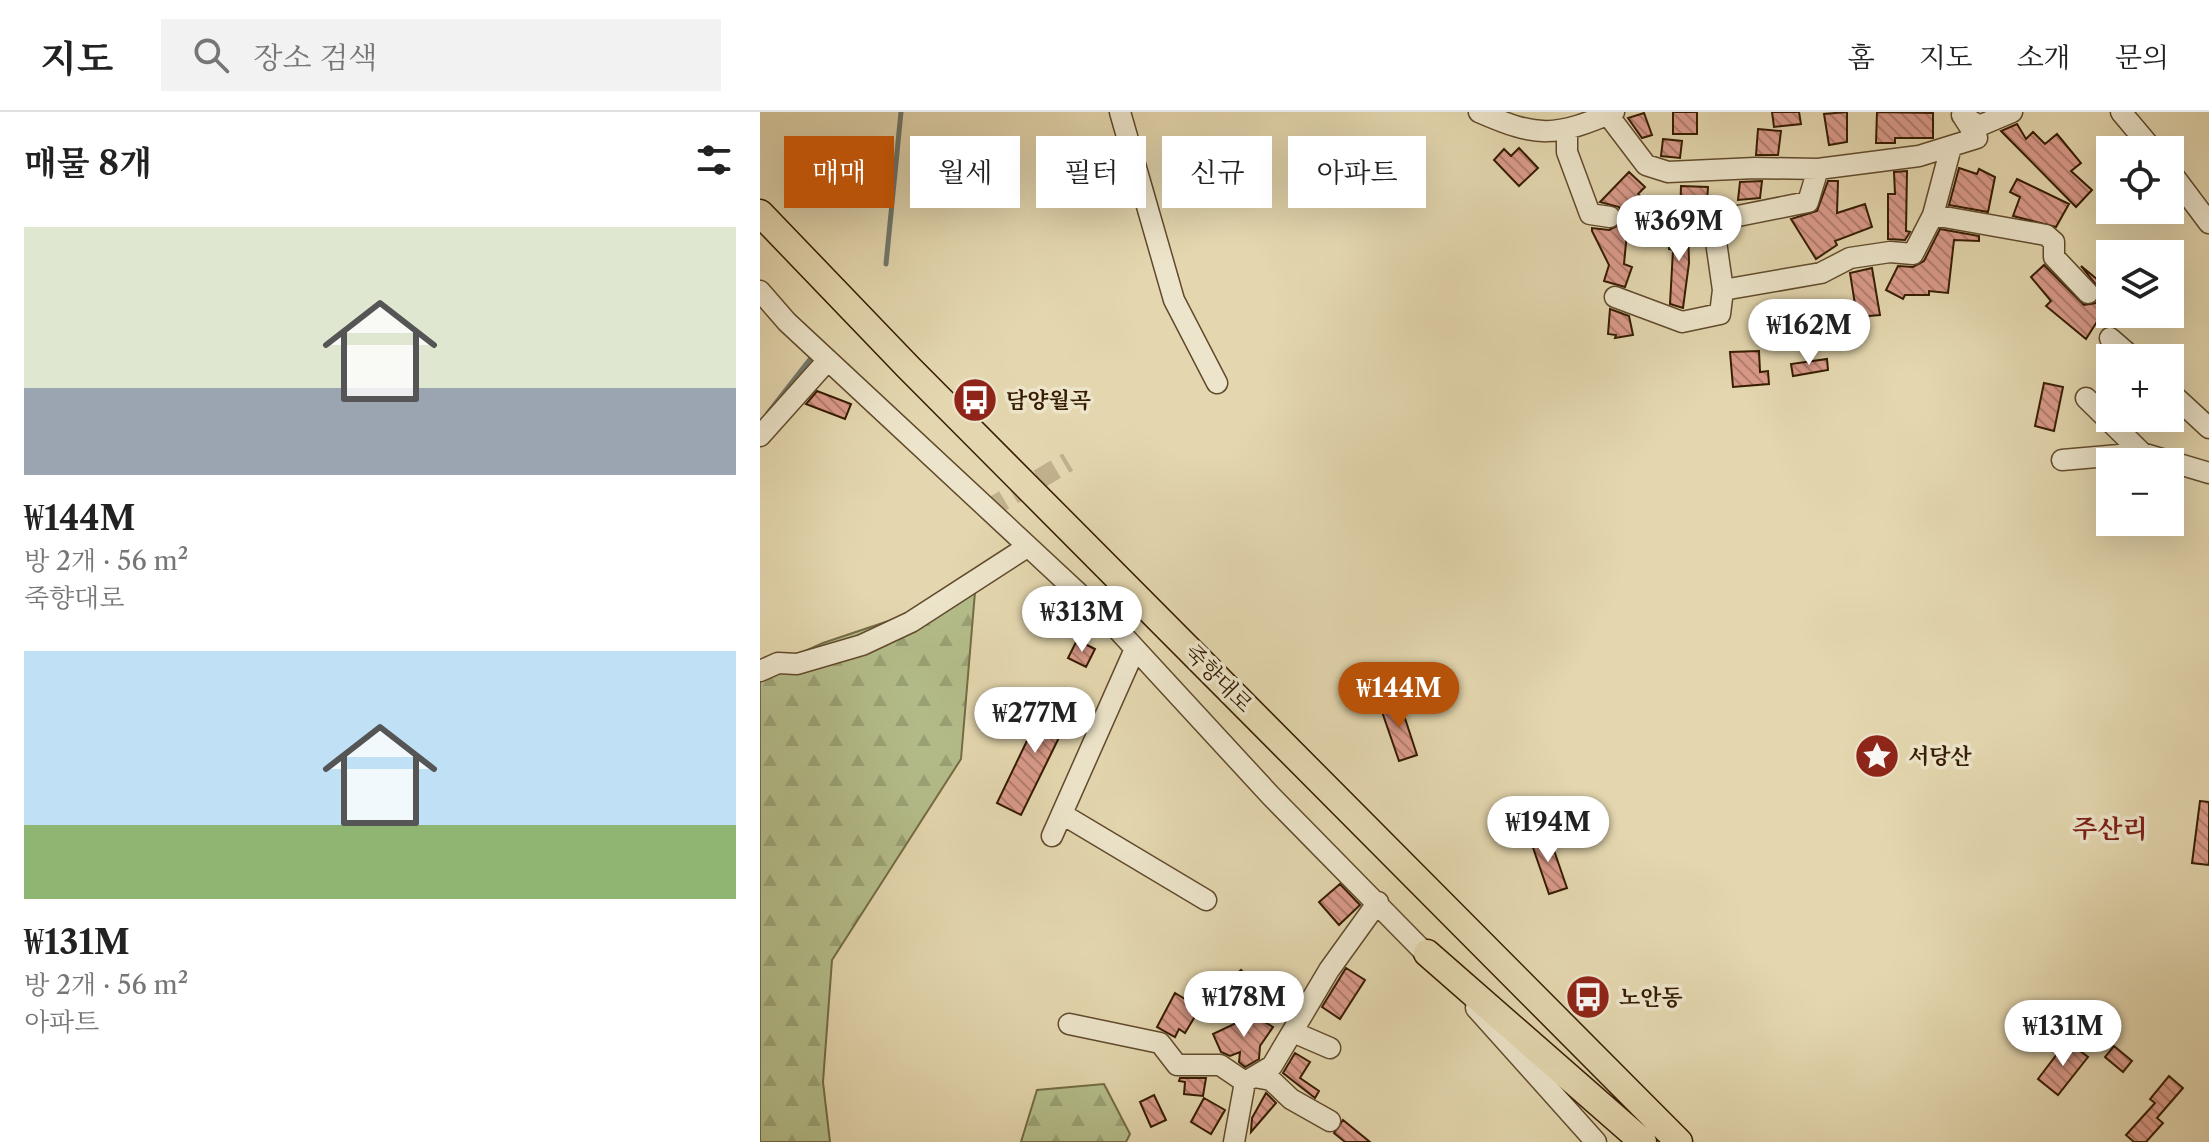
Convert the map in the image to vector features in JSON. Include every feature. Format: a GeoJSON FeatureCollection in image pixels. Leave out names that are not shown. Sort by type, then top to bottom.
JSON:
{"type":"FeatureCollection","features":[{"type":"Feature","properties":{"kind":"main road","name":"죽향대로"},"geometry":{"type":"LineString","coordinates":[[760,213],[920,379],[1679,1142]]}},
{"type":"Feature","properties":{"kind":"main road"},"geometry":{"type":"LineString","coordinates":[[1427,953],[1643,1142]]}},
{"type":"Feature","properties":{"kind":"street"},"geometry":{"type":"LineString","coordinates":[[1120,112],[1174,300],[1217,383]]}},
{"type":"Feature","properties":{"kind":"street"},"geometry":{"type":"LineString","coordinates":[[1479,112],[1518,129],[1567,131],[1611,113],[1646,165],[1668,172],[1818,169],[1919,156],[1977,138],[1962,115]]}},
{"type":"Feature","properties":{"kind":"street"},"geometry":{"type":"LineString","coordinates":[[1962,115],[1979,126],[2012,112]]}},
{"type":"Feature","properties":{"kind":"street"},"geometry":{"type":"LineString","coordinates":[[2121,112],[2141,136]]}},
{"type":"Feature","properties":{"kind":"street"},"geometry":{"type":"LineString","coordinates":[[1567,131],[1567,152],[1590,214],[1610,217]]}},
{"type":"Feature","properties":{"kind":"street"},"geometry":{"type":"LineString","coordinates":[[1723,290],[1821,273],[1850,258],[1913,254],[1933,215],[1951,147]]}},
{"type":"Feature","properties":{"kind":"street"},"geometry":{"type":"LineString","coordinates":[[1615,297],[1682,322],[1720,314],[1723,290],[1713,221],[1808,202],[1818,169]]}},
{"type":"Feature","properties":{"kind":"street"},"geometry":{"type":"LineString","coordinates":[[2184,190],[2209,223]]}},
{"type":"Feature","properties":{"kind":"street"},"geometry":{"type":"LineString","coordinates":[[1933,215],[2046,235],[2054,242],[2054,257],[2088,293]]}},
{"type":"Feature","properties":{"kind":"street"},"geometry":{"type":"LineString","coordinates":[[760,291],[828,360],[1135,649],[1271,796],[1427,953],[1596,1142]]}},
{"type":"Feature","properties":{"kind":"street"},"geometry":{"type":"LineString","coordinates":[[2110,338],[2117,344]]}},
{"type":"Feature","properties":{"kind":"street"},"geometry":{"type":"LineString","coordinates":[[760,436],[828,360]]}},
{"type":"Feature","properties":{"kind":"street"},"geometry":{"type":"LineString","coordinates":[[2086,398],[2137,448]]}},
{"type":"Feature","properties":{"kind":"street"},"geometry":{"type":"LineString","coordinates":[[2184,405],[2209,428]]}},
{"type":"Feature","properties":{"kind":"street"},"geometry":{"type":"LineString","coordinates":[[2062,460],[2096,457]]}},
{"type":"Feature","properties":{"kind":"street"},"geometry":{"type":"LineString","coordinates":[[2184,466],[2209,473]]}},
{"type":"Feature","properties":{"kind":"street"},"geometry":{"type":"LineString","coordinates":[[760,671],[778,663],[797,664],[862,645],[911,622],[1027,547]]}},
{"type":"Feature","properties":{"kind":"street"},"geometry":{"type":"LineString","coordinates":[[1052,836],[1135,649]]}},
{"type":"Feature","properties":{"kind":"street"},"geometry":{"type":"LineString","coordinates":[[1062,814],[1206,900]]}},
{"type":"Feature","properties":{"kind":"street"},"geometry":{"type":"LineString","coordinates":[[1234,1142],[1250,1079],[1272,1066],[1329,970],[1378,902]]}},
{"type":"Feature","properties":{"kind":"street"},"geometry":{"type":"LineString","coordinates":[[1069,1024],[1160,1043],[1177,1065],[1198,1062],[1220,1065],[1250,1079],[1271,1080],[1291,1099],[1330,1121]]}},
{"type":"Feature","properties":{"kind":"street"},"geometry":{"type":"LineString","coordinates":[[1293,1032],[1330,1048]]}},
{"type":"Feature","properties":{"kind":"green space"},"geometry":{"type":"Polygon","coordinates":[[[975,592],[961,759],[832,960],[823,1082],[830,1142],[760,1142],[760,681],[778,663],[823,643],[975,592]]]}},
{"type":"Feature","properties":{"kind":"green space"},"geometry":{"type":"Polygon","coordinates":[[[1104,1084],[1130,1134],[1126,1142],[1021,1142],[1037,1090],[1104,1084]]]}},
{"type":"Feature","properties":{"kind":"building"},"geometry":{"type":"Polygon","coordinates":[[[1673,112],[1697,112],[1697,134],[1673,134],[1673,112]]]}},
{"type":"Feature","properties":{"kind":"building"},"geometry":{"type":"Polygon","coordinates":[[[1772,112],[1799,112],[1801,124],[1774,127],[1772,112]]]}},
{"type":"Feature","properties":{"kind":"building"},"geometry":{"type":"Polygon","coordinates":[[[1847,112],[1847,142],[1829,145],[1824,114],[1847,112]]]}},
{"type":"Feature","properties":{"kind":"building"},"geometry":{"type":"Polygon","coordinates":[[[1877,112],[1933,113],[1933,138],[1895,138],[1895,143],[1876,143],[1877,112]]]}},
{"type":"Feature","properties":{"kind":"building"},"geometry":{"type":"Polygon","coordinates":[[[1644,113],[1652,135],[1642,138],[1628,118],[1644,113]]]}},
{"type":"Feature","properties":{"kind":"building"},"geometry":{"type":"Polygon","coordinates":[[[2017,124],[2026,139],[2033,132],[2045,144],[2057,134],[2081,163],[2071,171],[2092,190],[2076,207],[2001,131],[2017,124]]]}},
{"type":"Feature","properties":{"kind":"building"},"geometry":{"type":"Polygon","coordinates":[[[1758,129],[1781,131],[1778,155],[1756,155],[1758,129]]]}},
{"type":"Feature","properties":{"kind":"building"},"geometry":{"type":"Polygon","coordinates":[[[1663,139],[1682,141],[1680,158],[1661,156],[1663,139]]]}},
{"type":"Feature","properties":{"kind":"building"},"geometry":{"type":"Polygon","coordinates":[[[1519,148],[1538,168],[1519,186],[1494,160],[1504,149],[1511,156],[1519,148]]]}},
{"type":"Feature","properties":{"kind":"building"},"geometry":{"type":"Polygon","coordinates":[[[1959,168],[1977,174],[1979,169],[1995,177],[1988,212],[1949,205],[1959,168]]]}},
{"type":"Feature","properties":{"kind":"building"},"geometry":{"type":"Polygon","coordinates":[[[1907,171],[1906,231],[1910,232],[1905,240],[1888,239],[1888,194],[1895,194],[1894,172],[1907,171]]]}},
{"type":"Feature","properties":{"kind":"building"},"geometry":{"type":"Polygon","coordinates":[[[1629,172],[1645,187],[1638,194],[1642,198],[1629,212],[1624,264],[1632,267],[1625,287],[1604,281],[1609,265],[1592,228],[1609,230],[1621,224],[1623,218],[1619,207],[1600,202],[1629,172]]]}},
{"type":"Feature","properties":{"kind":"building"},"geometry":{"type":"Polygon","coordinates":[[[2017,179],[2069,204],[2056,227],[2013,216],[2020,197],[2010,192],[2017,179]]]}},
{"type":"Feature","properties":{"kind":"building"},"geometry":{"type":"Polygon","coordinates":[[[1762,181],[1760,198],[1738,200],[1740,182],[1762,181]]]}},
{"type":"Feature","properties":{"kind":"building"},"geometry":{"type":"Polygon","coordinates":[[[1828,181],[1838,181],[1837,213],[1865,204],[1872,227],[1835,241],[1837,245],[1816,259],[1791,219],[1817,211],[1828,181]]]}},
{"type":"Feature","properties":{"kind":"building"},"geometry":{"type":"Polygon","coordinates":[[[1681,186],[1708,187],[1707,202],[1702,202],[1701,218],[1680,217],[1681,186]]]}},
{"type":"Feature","properties":{"kind":"building"},"geometry":{"type":"Polygon","coordinates":[[[1670,224],[1688,225],[1689,263],[1683,308],[1670,304],[1673,250],[1669,249],[1670,224]]]}},
{"type":"Feature","properties":{"kind":"building"},"geometry":{"type":"Polygon","coordinates":[[[1940,229],[1979,236],[1979,241],[1954,240],[1948,293],[1929,291],[1929,295],[1905,295],[1903,299],[1886,290],[1898,266],[1913,267],[1924,261],[1940,229]]]}},
{"type":"Feature","properties":{"kind":"building"},"geometry":{"type":"Polygon","coordinates":[[[2044,265],[2084,305],[2096,303],[2096,323],[2086,339],[2046,306],[2051,301],[2031,277],[2044,265]]]}},
{"type":"Feature","properties":{"kind":"building"},"geometry":{"type":"Polygon","coordinates":[[[2081,266],[2096,278],[2096,285],[2081,266]]]}},
{"type":"Feature","properties":{"kind":"building"},"geometry":{"type":"Polygon","coordinates":[[[1872,268],[1880,315],[1857,317],[1850,273],[1872,268]]]}},
{"type":"Feature","properties":{"kind":"building"},"geometry":{"type":"Polygon","coordinates":[[[1610,309],[1629,316],[1633,335],[1615,338],[1616,335],[1608,334],[1610,309]]]}},
{"type":"Feature","properties":{"kind":"building"},"geometry":{"type":"Polygon","coordinates":[[[1759,351],[1760,372],[1768,371],[1769,384],[1733,387],[1730,352],[1759,351]]]}},
{"type":"Feature","properties":{"kind":"building"},"geometry":{"type":"Polygon","coordinates":[[[1827,359],[1828,370],[1793,376],[1791,364],[1827,359]]]}},
{"type":"Feature","properties":{"kind":"building"},"geometry":{"type":"Polygon","coordinates":[[[2044,383],[2063,387],[2054,431],[2035,426],[2044,383]]]}},
{"type":"Feature","properties":{"kind":"building"},"geometry":{"type":"Polygon","coordinates":[[[817,391],[851,404],[845,419],[806,404],[817,391]]]}},
{"type":"Feature","properties":{"kind":"building"},"geometry":{"type":"Polygon","coordinates":[[[1077,640],[1095,649],[1086,667],[1068,658],[1077,640]]]}},
{"type":"Feature","properties":{"kind":"building"},"geometry":{"type":"Polygon","coordinates":[[[1049,695],[1074,707],[1021,815],[997,803],[1049,695]]]}},
{"type":"Feature","properties":{"kind":"building"},"geometry":{"type":"Polygon","coordinates":[[[1399,700],[1417,755],[1399,761],[1380,706],[1399,700]]]}},
{"type":"Feature","properties":{"kind":"building"},"geometry":{"type":"Polygon","coordinates":[[[2200,801],[2209,802],[2209,865],[2192,863],[2200,801]]]}},
{"type":"Feature","properties":{"kind":"building"},"geometry":{"type":"Polygon","coordinates":[[[1548,833],[1567,888],[1549,894],[1530,839],[1548,833]]]}},
{"type":"Feature","properties":{"kind":"building"},"geometry":{"type":"Polygon","coordinates":[[[1340,884],[1360,905],[1339,925],[1319,902],[1340,884]]]}},
{"type":"Feature","properties":{"kind":"building"},"geometry":{"type":"Polygon","coordinates":[[[1346,968],[1365,980],[1340,1019],[1322,1007],[1346,968]]]}},
{"type":"Feature","properties":{"kind":"building"},"geometry":{"type":"Polygon","coordinates":[[[1241,970],[1267,997],[1247,1017],[1221,989],[1241,970]]]}},
{"type":"Feature","properties":{"kind":"building"},"geometry":{"type":"Polygon","coordinates":[[[1175,993],[1200,1008],[1185,1033],[1179,1029],[1175,1037],[1157,1027],[1175,993]]]}},
{"type":"Feature","properties":{"kind":"building"},"geometry":{"type":"Polygon","coordinates":[[[1253,1015],[1273,1027],[1260,1046],[1259,1059],[1245,1067],[1239,1062],[1240,1052],[1230,1056],[1221,1052],[1213,1034],[1253,1015]]]}},
{"type":"Feature","properties":{"kind":"building"},"geometry":{"type":"Polygon","coordinates":[[[2067,1041],[2088,1057],[2058,1095],[2038,1079],[2067,1041]]]}},
{"type":"Feature","properties":{"kind":"building"},"geometry":{"type":"Polygon","coordinates":[[[2114,1046],[2132,1061],[2123,1072],[2105,1057],[2114,1046]]]}},
{"type":"Feature","properties":{"kind":"building"},"geometry":{"type":"Polygon","coordinates":[[[1295,1053],[1310,1062],[1300,1078],[1319,1091],[1315,1098],[1283,1073],[1295,1053]]]}},
{"type":"Feature","properties":{"kind":"building"},"geometry":{"type":"Polygon","coordinates":[[[2169,1076],[2183,1088],[2157,1118],[2163,1123],[2146,1142],[2134,1142],[2126,1135],[2155,1103],[2150,1099],[2169,1076]]]}},
{"type":"Feature","properties":{"kind":"building"},"geometry":{"type":"Polygon","coordinates":[[[1180,1078],[1206,1078],[1203,1096],[1184,1094],[1185,1082],[1179,1081],[1180,1078]]]}},
{"type":"Feature","properties":{"kind":"building"},"geometry":{"type":"Polygon","coordinates":[[[1266,1093],[1276,1103],[1251,1132],[1252,1118],[1266,1093]]]}},
{"type":"Feature","properties":{"kind":"building"},"geometry":{"type":"Polygon","coordinates":[[[1154,1095],[1166,1120],[1151,1127],[1140,1102],[1154,1095]]]}},
{"type":"Feature","properties":{"kind":"building"},"geometry":{"type":"Polygon","coordinates":[[[1204,1098],[1225,1110],[1211,1134],[1191,1122],[1204,1098]]]}},
{"type":"Feature","properties":{"kind":"building"},"geometry":{"type":"Polygon","coordinates":[[[1343,1120],[1370,1142],[1345,1142],[1334,1133],[1343,1120]]]}},
{"type":"Feature","properties":{"kind":"waterway"},"geometry":{"type":"LineString","coordinates":[[886,264],[901,112]]}},
{"type":"Feature","properties":{"kind":"waterway"},"geometry":{"type":"LineString","coordinates":[[768,413],[811,358]]}},
{"type":"Feature","properties":{"kind":"tunnel"},"geometry":{"type":"LineString","coordinates":[[987,510],[1068,462]]}},
{"type":"Feature","properties":{"kind":"place","name":"담양월곡"},"geometry":{"type":"Point","coordinates":[975,400]}},
{"type":"Feature","properties":{"kind":"place","name":"서당산"},"geometry":{"type":"Point","coordinates":[1877,756]}},
{"type":"Feature","properties":{"kind":"place","name":"노안동"},"geometry":{"type":"Point","coordinates":[1588,997]}},
{"type":"Feature","properties":{"kind":"district","name":"주산리"},"geometry":{"type":"Point","coordinates":[2110,829]}}]}
